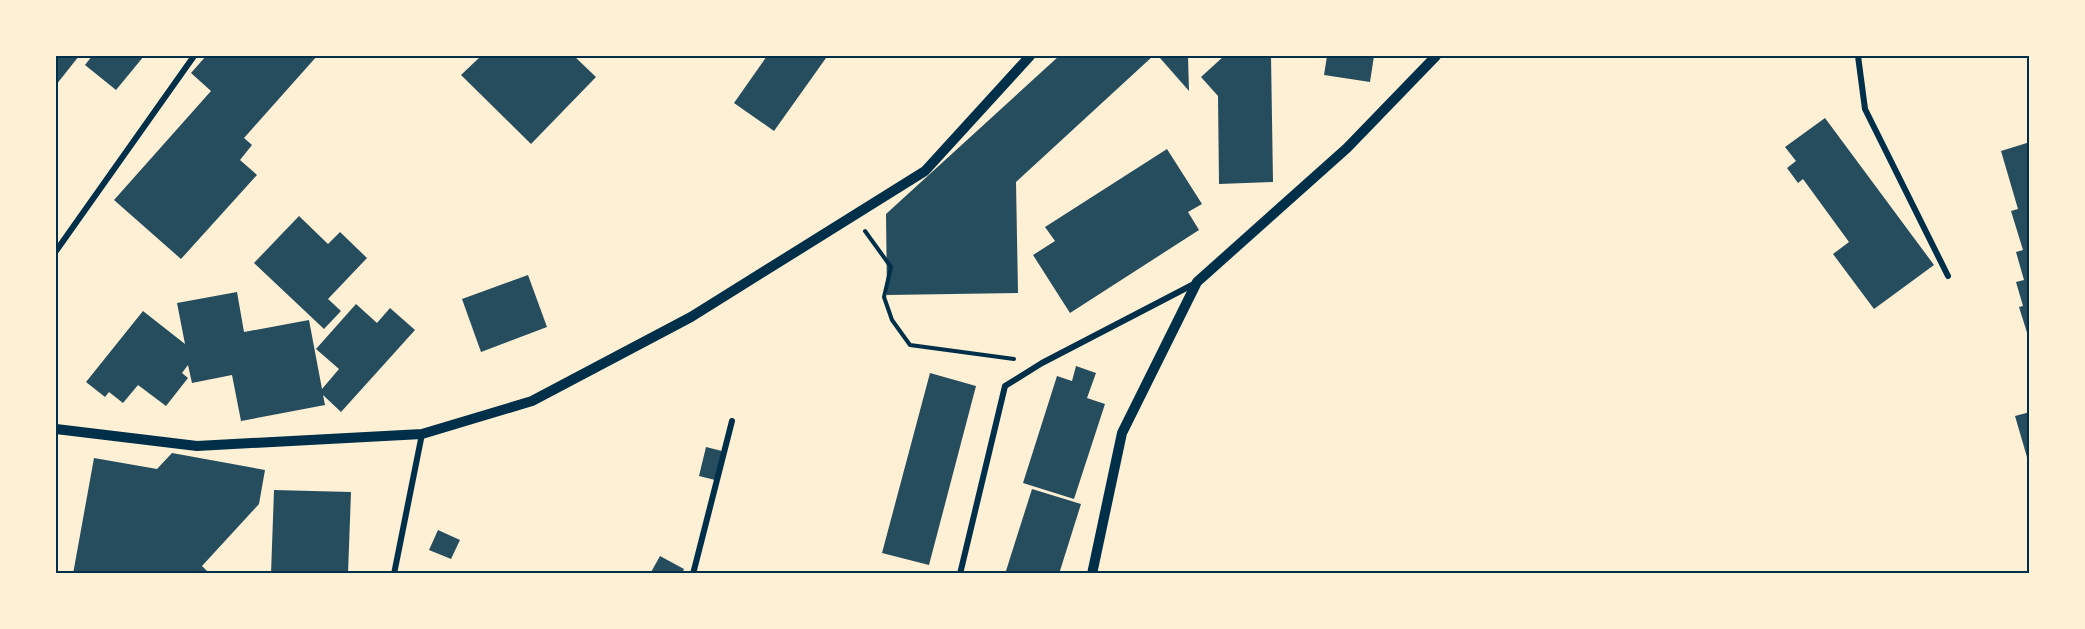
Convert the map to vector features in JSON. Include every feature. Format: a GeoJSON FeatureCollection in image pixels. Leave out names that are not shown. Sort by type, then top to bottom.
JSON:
{"type":"FeatureCollection","features":[{"type":"Feature","properties":{"kind":"street"},"geometry":{"type":"LineString","coordinates":[[56,251],[194,56]]}},
{"type":"Feature","properties":{"kind":"street"},"geometry":{"type":"LineString","coordinates":[[56,429],[197,446],[422,434],[532,401],[691,317],[925,171],[1030,56]]}},
{"type":"Feature","properties":{"kind":"street"},"geometry":{"type":"LineString","coordinates":[[960,573],[1005,386],[1042,363],[1197,282],[1347,148],[1436,56]]}},
{"type":"Feature","properties":{"kind":"street"},"geometry":{"type":"LineString","coordinates":[[1858,56],[1865,109],[1948,276]]}},
{"type":"Feature","properties":{"kind":"street"},"geometry":{"type":"LineString","coordinates":[[1092,573],[1122,433],[1197,282]]}},
{"type":"Feature","properties":{"kind":"street"},"geometry":{"type":"LineString","coordinates":[[693,573],[732,421]]}},
{"type":"Feature","properties":{"kind":"street"},"geometry":{"type":"LineString","coordinates":[[394,573],[422,434]]}},
{"type":"Feature","properties":{"kind":"path"},"geometry":{"type":"LineString","coordinates":[[853,217],[891,267],[884,297],[892,320],[910,345],[1042,363]]}},
{"type":"Feature","properties":{"kind":"building"},"geometry":{"type":"Polygon","coordinates":[[[56,56],[79,56],[56,85],[56,56]]]}},
{"type":"Feature","properties":{"kind":"building"},"geometry":{"type":"Polygon","coordinates":[[[92,56],[144,56],[116,90],[85,65],[92,56]]]}},
{"type":"Feature","properties":{"kind":"building"},"geometry":{"type":"Polygon","coordinates":[[[206,56],[317,56],[244,138],[252,145],[240,160],[257,175],[181,259],[114,200],[211,91],[191,73],[206,56]]]}},
{"type":"Feature","properties":{"kind":"building"},"geometry":{"type":"Polygon","coordinates":[[[481,56],[574,56],[596,77],[531,144],[461,75],[481,56]]]}},
{"type":"Feature","properties":{"kind":"building"},"geometry":{"type":"Polygon","coordinates":[[[767,56],[823,56],[826,58],[774,131],[734,103],[767,56]]]}},
{"type":"Feature","properties":{"kind":"building"},"geometry":{"type":"Polygon","coordinates":[[[1059,56],[1153,56],[1016,182],[1018,293],[887,295],[886,214],[1059,56]]]}},
{"type":"Feature","properties":{"kind":"building"},"geometry":{"type":"Polygon","coordinates":[[[1160,56],[1188,56],[1189,91],[1160,58],[1160,56]]]}},
{"type":"Feature","properties":{"kind":"building"},"geometry":{"type":"Polygon","coordinates":[[[1224,56],[1271,56],[1273,182],[1219,184],[1218,96],[1201,77],[1224,56]]]}},
{"type":"Feature","properties":{"kind":"building"},"geometry":{"type":"Polygon","coordinates":[[[1327,56],[1374,56],[1370,82],[1324,75],[1327,56]]]}},
{"type":"Feature","properties":{"kind":"building"},"geometry":{"type":"Polygon","coordinates":[[[1825,118],[1934,265],[1874,309],[1833,254],[1849,242],[1803,179],[1798,183],[1787,168],[1796,161],[1785,147],[1825,118]]]}},
{"type":"Feature","properties":{"kind":"building"},"geometry":{"type":"Polygon","coordinates":[[[2030,142],[2029,339],[2019,307],[2023,306],[2016,282],[2024,280],[2016,252],[2023,250],[2011,211],[2018,209],[2001,151],[2030,142]]]}},
{"type":"Feature","properties":{"kind":"building"},"geometry":{"type":"Polygon","coordinates":[[[1167,149],[1202,204],[1188,212],[1199,230],[1070,313],[1033,255],[1055,241],[1045,227],[1167,149]]]}},
{"type":"Feature","properties":{"kind":"building"},"geometry":{"type":"Polygon","coordinates":[[[299,216],[328,244],[340,232],[367,258],[328,299],[341,311],[324,329],[254,263],[299,216]]]}},
{"type":"Feature","properties":{"kind":"building"},"geometry":{"type":"Polygon","coordinates":[[[528,275],[547,327],[481,352],[462,299],[528,275]]]}},
{"type":"Feature","properties":{"kind":"building"},"geometry":{"type":"Polygon","coordinates":[[[237,292],[244,332],[309,320],[322,389],[339,369],[316,349],[356,304],[377,323],[390,308],[415,330],[341,412],[323,395],[325,405],[241,421],[232,375],[192,383],[188,365],[182,373],[188,378],[166,406],[138,385],[123,403],[109,392],[105,397],[86,382],[143,311],[185,344],[177,303],[237,292]]]}},
{"type":"Feature","properties":{"kind":"building"},"geometry":{"type":"Polygon","coordinates":[[[1076,366],[1096,373],[1087,398],[1105,404],[1074,499],[1023,483],[1057,376],[1072,381],[1076,366]]]}},
{"type":"Feature","properties":{"kind":"building"},"geometry":{"type":"Polygon","coordinates":[[[930,373],[976,386],[929,565],[882,553],[930,373]]]}},
{"type":"Feature","properties":{"kind":"building"},"geometry":{"type":"Polygon","coordinates":[[[2030,412],[2030,464],[2029,464],[2015,416],[2030,412]]]}},
{"type":"Feature","properties":{"kind":"building"},"geometry":{"type":"Polygon","coordinates":[[[706,447],[722,451],[715,480],[699,476],[706,447]]]}},
{"type":"Feature","properties":{"kind":"building"},"geometry":{"type":"Polygon","coordinates":[[[172,453],[265,470],[259,504],[202,566],[210,574],[73,574],[94,458],[157,469],[172,453]]]}},
{"type":"Feature","properties":{"kind":"building"},"geometry":{"type":"Polygon","coordinates":[[[1032,489],[1081,504],[1059,574],[1005,574],[1032,489]]]}},
{"type":"Feature","properties":{"kind":"building"},"geometry":{"type":"Polygon","coordinates":[[[274,490],[351,492],[348,574],[271,574],[274,490]]]}},
{"type":"Feature","properties":{"kind":"building"},"geometry":{"type":"Polygon","coordinates":[[[438,530],[460,540],[451,559],[429,550],[438,530]]]}},
{"type":"Feature","properties":{"kind":"building"},"geometry":{"type":"Polygon","coordinates":[[[660,556],[684,569],[682,574],[650,574],[660,556]]]}}]}
